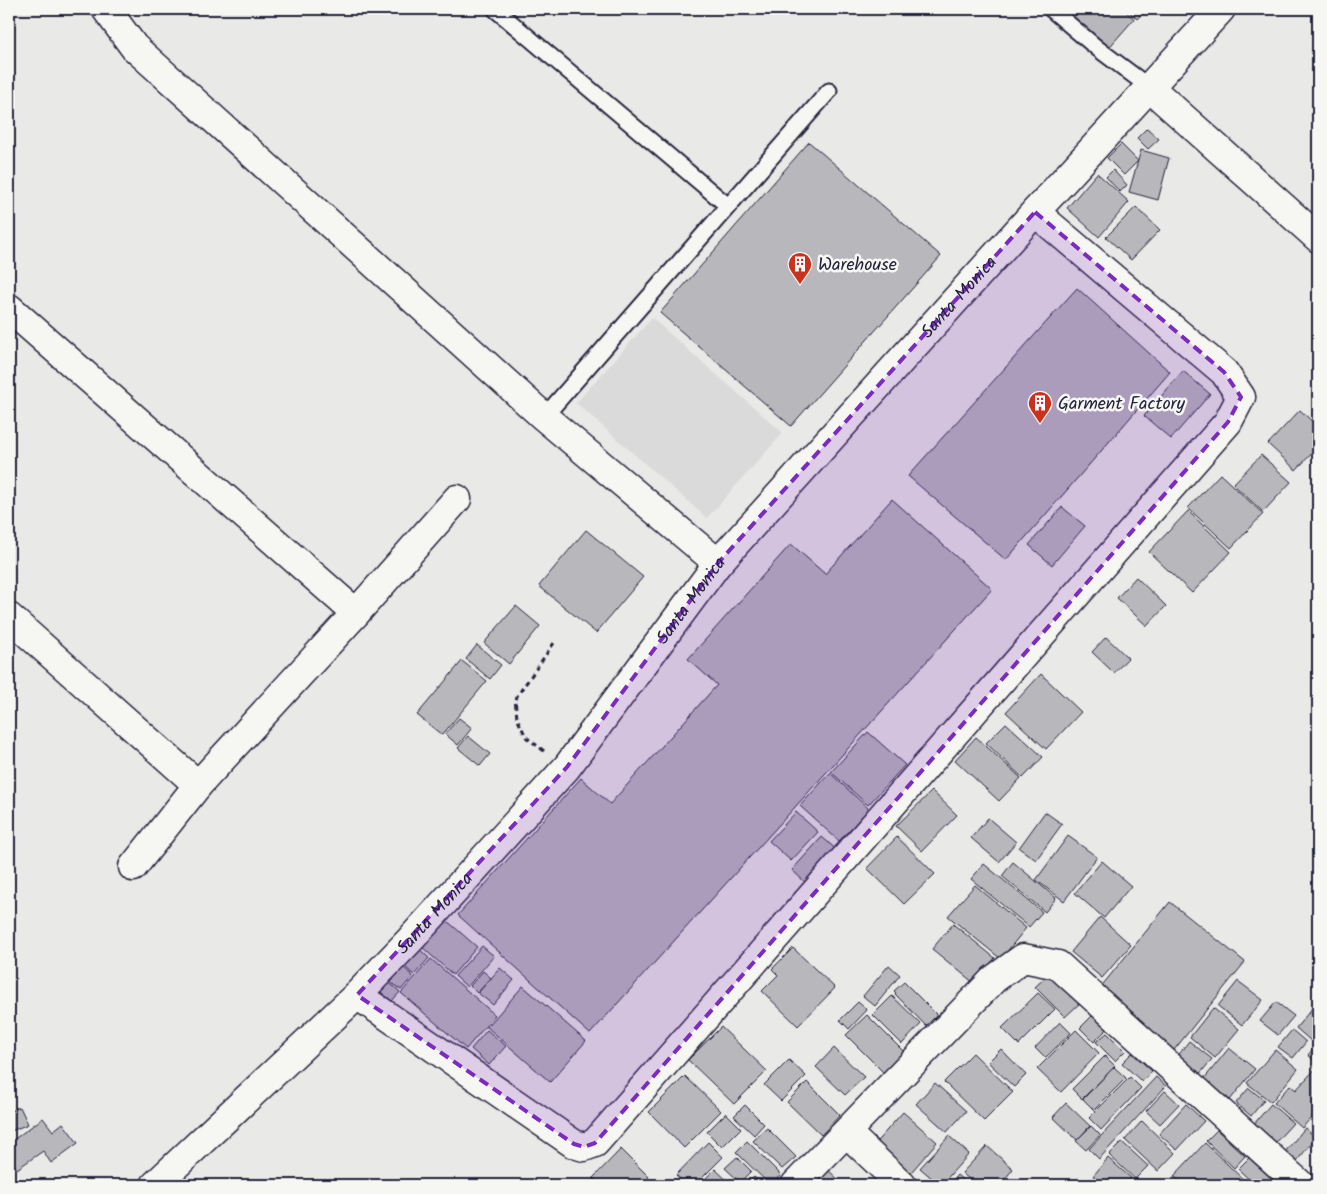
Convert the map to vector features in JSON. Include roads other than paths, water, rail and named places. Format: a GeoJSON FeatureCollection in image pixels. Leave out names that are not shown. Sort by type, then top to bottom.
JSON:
{"type":"FeatureCollection","features":[{"type":"Feature","properties":{"kind":"street"},"geometry":{"type":"LineString","coordinates":[[106,9],[134,47],[544,418],[718,563]]}},
{"type":"Feature","properties":{"kind":"street","name":"Santa Monica"},"geometry":{"type":"LineString","coordinates":[[155,1185],[357,994],[410,940],[567,767],[718,563],[1221,9]]}},
{"type":"Feature","properties":{"kind":"street"},"geometry":{"type":"LineString","coordinates":[[1149,87],[1318,238]]}},
{"type":"Feature","properties":{"kind":"street"},"geometry":{"type":"LineString","coordinates":[[357,994],[574,1144],[584,1147],[595,1143],[1228,422],[1241,397],[1224,372],[1035,212]]}},
{"type":"Feature","properties":{"kind":"street"},"geometry":{"type":"LineString","coordinates":[[9,308],[356,613]]}},
{"type":"Feature","properties":{"kind":"street"},"geometry":{"type":"LineString","coordinates":[[133,867],[198,785],[356,613],[457,499]]}},
{"type":"Feature","properties":{"kind":"street"},"geometry":{"type":"LineString","coordinates":[[9,617],[198,785]]}},
{"type":"Feature","properties":{"kind":"street"},"geometry":{"type":"LineString","coordinates":[[795,1185],[994,980],[1023,958],[1058,965],[1301,1185]]}},
{"type":"Feature","properties":{"kind":"street"},"geometry":{"type":"LineString","coordinates":[[847,1133],[902,1185]]}},
{"type":"Feature","properties":{"kind":"lane"},"geometry":{"type":"LineString","coordinates":[[495,9],[728,206]]}},
{"type":"Feature","properties":{"kind":"lane"},"geometry":{"type":"LineString","coordinates":[[1050,9],[1097,48],[1149,87]]}},
{"type":"Feature","properties":{"kind":"lane"},"geometry":{"type":"LineString","coordinates":[[544,418],[829,90]]}},
{"type":"Feature","properties":{"kind":"place","name":"Warehouse"},"geometry":{"type":"Point","coordinates":[800,285]}},
{"type":"Feature","properties":{"kind":"place","name":"Garment Factory"},"geometry":{"type":"Point","coordinates":[1040,424]}}]}
